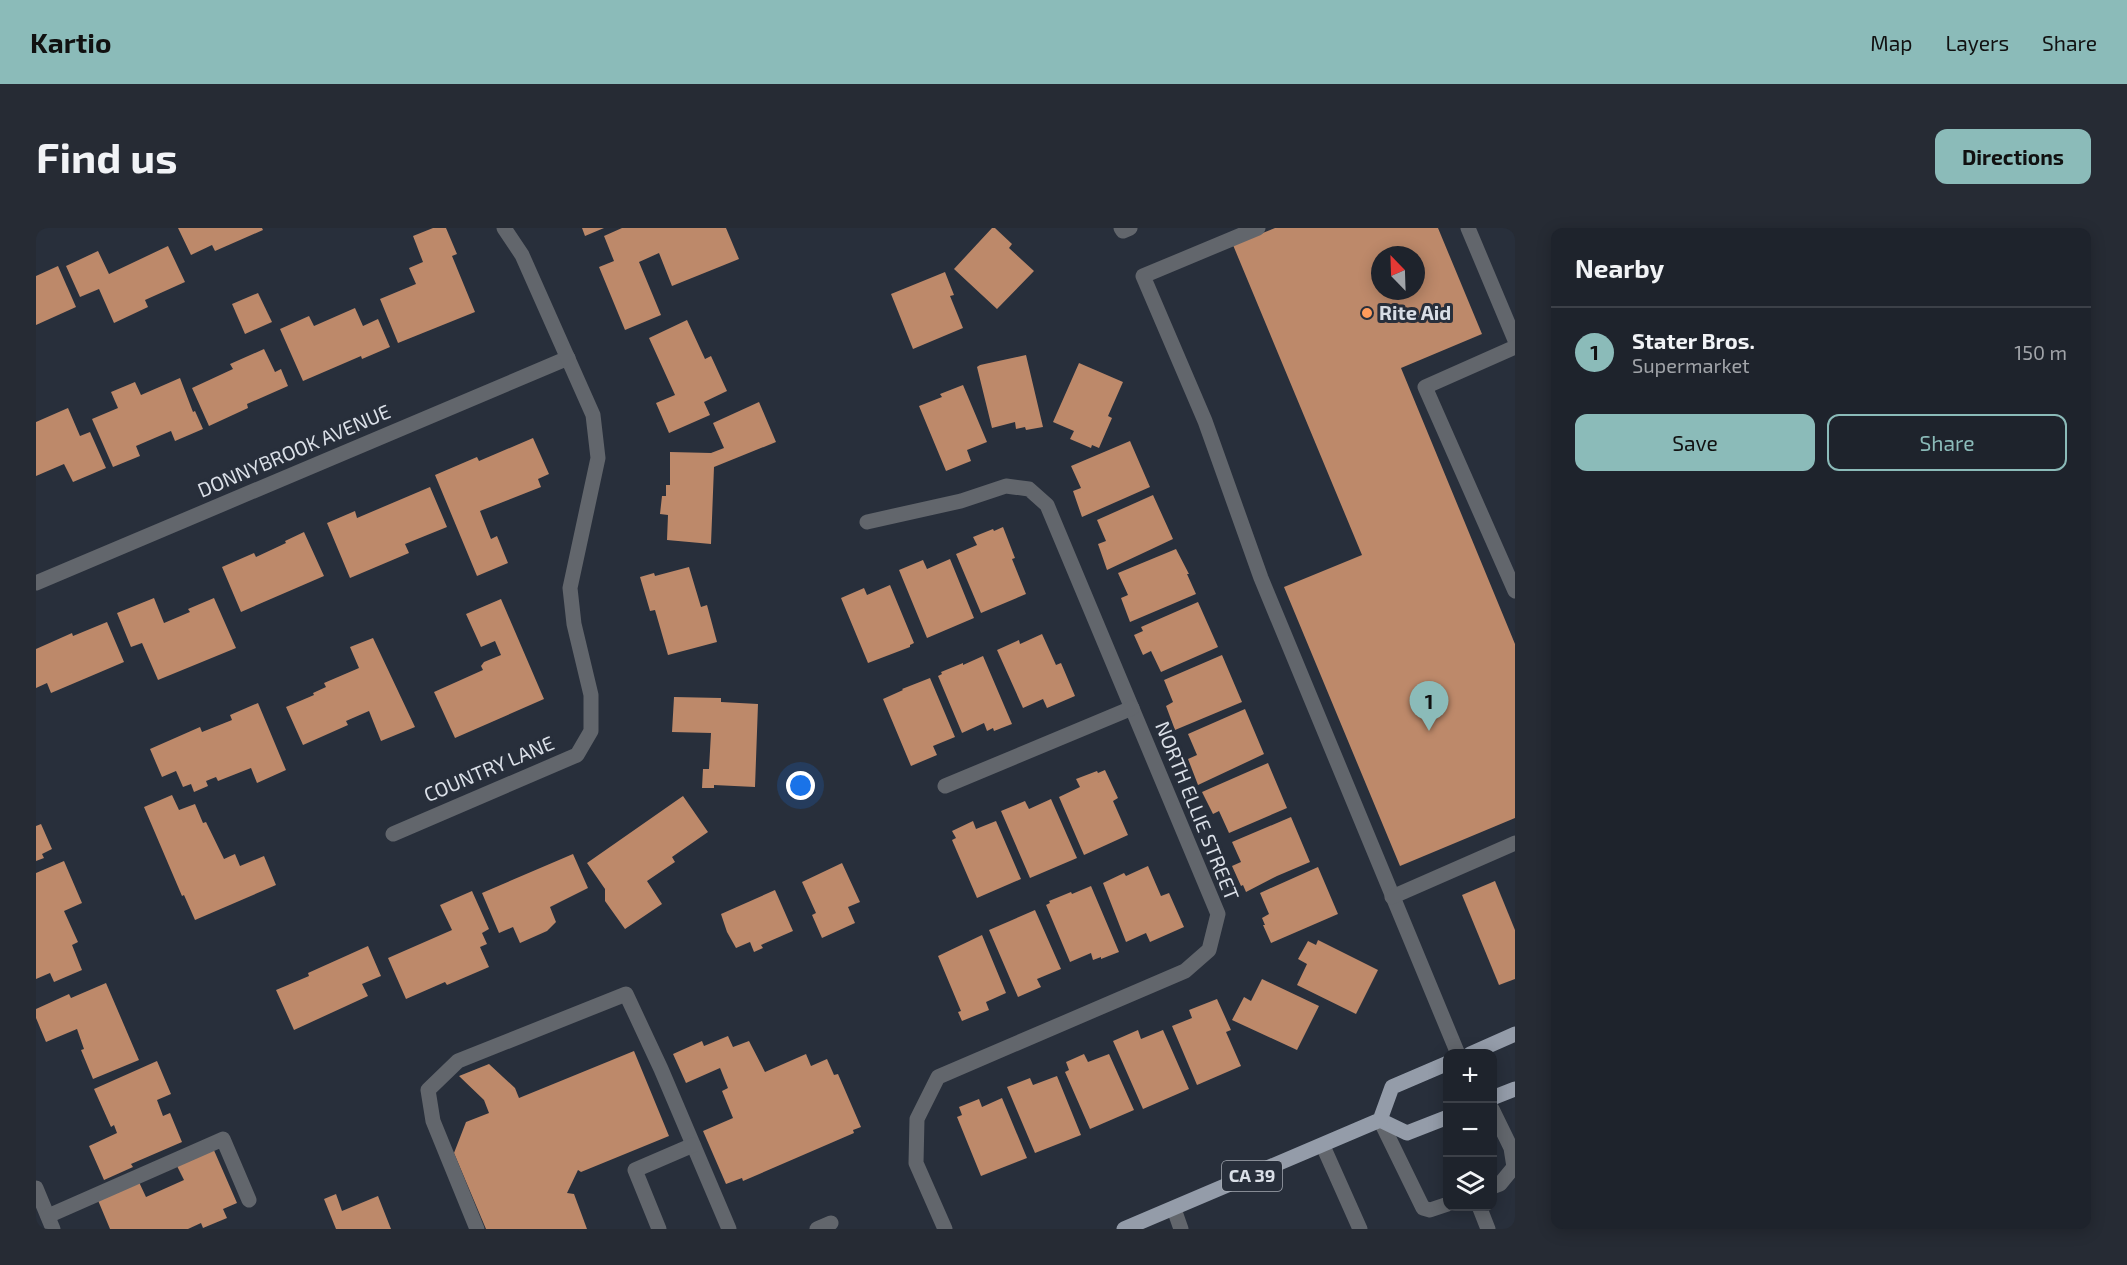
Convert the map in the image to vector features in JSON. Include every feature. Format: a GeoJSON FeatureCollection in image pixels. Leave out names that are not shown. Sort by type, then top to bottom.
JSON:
{"type":"FeatureCollection","features":[{"type":"Feature","properties":{"kind":"main road"},"geometry":{"type":"LineString","coordinates":[[1479,1049],[1515,1034]]}},
{"type":"Feature","properties":{"kind":"main road"},"geometry":{"type":"LineString","coordinates":[[1443,1065],[1392,1087],[1380,1120],[1407,1133],[1443,1119]]}},
{"type":"Feature","properties":{"kind":"main road"},"geometry":{"type":"LineString","coordinates":[[1497,1096],[1515,1089]]}},
{"type":"Feature","properties":{"kind":"main road","name":"CA 39"},"geometry":{"type":"LineString","coordinates":[[1124,1229],[1380,1120]]}},
{"type":"Feature","properties":{"kind":"street"},"geometry":{"type":"LineString","coordinates":[[504,228],[522,255],[568,358]]}},
{"type":"Feature","properties":{"kind":"street"},"geometry":{"type":"LineString","coordinates":[[1121,228],[1123,231],[1130,228]]}},
{"type":"Feature","properties":{"kind":"street"},"geometry":{"type":"LineString","coordinates":[[1258,228],[1143,276],[1205,421],[1261,578],[1456,1049]]}},
{"type":"Feature","properties":{"kind":"street"},"geometry":{"type":"LineString","coordinates":[[1468,228],[1515,340]]}},
{"type":"Feature","properties":{"kind":"street"},"geometry":{"type":"LineString","coordinates":[[1515,347],[1425,387],[1515,591]]}},
{"type":"Feature","properties":{"kind":"street","name":"DONNYBROOK AVENUE"},"geometry":{"type":"LineString","coordinates":[[36,583],[568,358]]}},
{"type":"Feature","properties":{"kind":"street","name":"COUNTRY LANE"},"geometry":{"type":"LineString","coordinates":[[393,834],[577,755],[591,730],[591,695],[574,624],[570,588],[598,458],[593,415],[568,358]]}},
{"type":"Feature","properties":{"kind":"street","name":"NORTH ELLIE STREET"},"geometry":{"type":"LineString","coordinates":[[867,522],[961,501],[1006,486],[1029,489],[1047,506],[1218,914],[1209,950],[1185,971],[938,1077],[917,1119],[916,1163],[945,1229]]}},
{"type":"Feature","properties":{"kind":"street"},"geometry":{"type":"LineString","coordinates":[[945,786],[1132,708]]}},
{"type":"Feature","properties":{"kind":"street"},"geometry":{"type":"LineString","coordinates":[[1392,897],[1515,843]]}},
{"type":"Feature","properties":{"kind":"street"},"geometry":{"type":"LineString","coordinates":[[477,1229],[433,1121],[428,1090],[458,1061],[626,994],[661,1069],[729,1229]]}},
{"type":"Feature","properties":{"kind":"street"},"geometry":{"type":"LineString","coordinates":[[1497,1119],[1511,1148],[1515,1167],[1497,1185]]}},
{"type":"Feature","properties":{"kind":"street"},"geometry":{"type":"LineString","coordinates":[[1380,1120],[1423,1208],[1430,1210],[1443,1206]]}},
{"type":"Feature","properties":{"kind":"street"},"geometry":{"type":"LineString","coordinates":[[36,1188],[51,1222],[223,1138],[249,1200]]}},
{"type":"Feature","properties":{"kind":"street"},"geometry":{"type":"LineString","coordinates":[[659,1229],[635,1170],[693,1145]]}},
{"type":"Feature","properties":{"kind":"street"},"geometry":{"type":"LineString","coordinates":[[1323,1146],[1360,1229]]}},
{"type":"Feature","properties":{"kind":"street"},"geometry":{"type":"LineString","coordinates":[[1174,1209],[1181,1229]]}},
{"type":"Feature","properties":{"kind":"street"},"geometry":{"type":"LineString","coordinates":[[1481,1211],[1488,1229]]}},
{"type":"Feature","properties":{"kind":"building"},"geometry":{"type":"Polygon","coordinates":[[[178,228],[262,228],[263,230],[215,251],[212,245],[191,255],[178,228]]]}},
{"type":"Feature","properties":{"kind":"building"},"geometry":{"type":"Polygon","coordinates":[[[433,228],[446,228],[457,254],[452,256],[475,312],[398,343],[380,299],[416,284],[409,268],[423,262],[413,236],[433,228]]]}},
{"type":"Feature","properties":{"kind":"building"},"geometry":{"type":"Polygon","coordinates":[[[582,228],[604,228],[585,236],[582,228]]]}},
{"type":"Feature","properties":{"kind":"building"},"geometry":{"type":"Polygon","coordinates":[[[622,228],[726,228],[739,259],[672,286],[659,253],[639,262],[661,315],[625,330],[599,267],[614,261],[604,236],[622,228]]]}},
{"type":"Feature","properties":{"kind":"building"},"geometry":{"type":"Polygon","coordinates":[[[992,228],[995,228],[1012,244],[1009,248],[1034,271],[997,309],[954,269],[992,228]]]}},
{"type":"Feature","properties":{"kind":"building"},"geometry":{"type":"Polygon","coordinates":[[[1275,228],[1438,228],[1482,334],[1401,368],[1515,644],[1515,818],[1400,866],[1284,587],[1362,555],[1233,245],[1275,228]]]}},
{"type":"Feature","properties":{"kind":"building"},"geometry":{"type":"Polygon","coordinates":[[[168,246],[185,282],[145,300],[148,307],[114,323],[99,289],[80,297],[66,266],[98,251],[109,274],[168,246]]]}},
{"type":"Feature","properties":{"kind":"building"},"geometry":{"type":"Polygon","coordinates":[[[58,266],[76,307],[36,325],[36,276],[58,266]]]}},
{"type":"Feature","properties":{"kind":"building"},"geometry":{"type":"Polygon","coordinates":[[[945,272],[954,295],[950,296],[963,328],[913,349],[891,294],[945,272]]]}},
{"type":"Feature","properties":{"kind":"building"},"geometry":{"type":"Polygon","coordinates":[[[258,293],[272,322],[245,334],[232,304],[258,293]]]}},
{"type":"Feature","properties":{"kind":"building"},"geometry":{"type":"Polygon","coordinates":[[[355,308],[363,326],[378,319],[390,347],[362,359],[361,356],[303,381],[280,329],[309,316],[314,326],[355,308]]]}},
{"type":"Feature","properties":{"kind":"building"},"geometry":{"type":"Polygon","coordinates":[[[687,320],[705,359],[711,356],[727,391],[704,402],[710,415],[669,433],[656,403],[675,395],[649,338],[687,320]]]}},
{"type":"Feature","properties":{"kind":"building"},"geometry":{"type":"Polygon","coordinates":[[[264,349],[275,372],[281,369],[288,386],[247,404],[248,408],[209,426],[192,388],[233,369],[230,364],[264,349]]]}},
{"type":"Feature","properties":{"kind":"building"},"geometry":{"type":"Polygon","coordinates":[[[1026,355],[1043,427],[1016,429],[1015,422],[992,428],[977,367],[1026,355]]]}},
{"type":"Feature","properties":{"kind":"building"},"geometry":{"type":"Polygon","coordinates":[[[1079,363],[1123,382],[1108,416],[1112,418],[1099,448],[1092,445],[1091,448],[1070,439],[1074,431],[1053,422],[1079,363]]]}},
{"type":"Feature","properties":{"kind":"building"},"geometry":{"type":"Polygon","coordinates":[[[180,378],[193,412],[195,411],[203,429],[175,441],[171,431],[136,446],[140,456],[113,467],[92,419],[118,408],[111,392],[135,382],[141,395],[180,378]]]}},
{"type":"Feature","properties":{"kind":"building"},"geometry":{"type":"Polygon","coordinates":[[[963,385],[987,442],[967,450],[971,461],[946,471],[919,406],[963,385]]]}},
{"type":"Feature","properties":{"kind":"building"},"geometry":{"type":"Polygon","coordinates":[[[759,402],[776,442],[714,467],[711,544],[667,540],[668,515],[660,514],[662,496],[666,496],[666,485],[670,485],[670,452],[711,453],[724,448],[713,423],[759,402]]]}},
{"type":"Feature","properties":{"kind":"building"},"geometry":{"type":"Polygon","coordinates":[[[68,408],[80,436],[90,432],[106,468],[73,482],[64,464],[36,476],[36,422],[68,408]]]}},
{"type":"Feature","properties":{"kind":"building"},"geometry":{"type":"Polygon","coordinates":[[[533,438],[549,474],[538,479],[541,487],[480,511],[491,539],[497,536],[508,563],[477,576],[435,475],[477,457],[479,461],[533,438]]]}},
{"type":"Feature","properties":{"kind":"building"},"geometry":{"type":"Polygon","coordinates":[[[1130,441],[1150,487],[1082,517],[1073,491],[1081,488],[1071,466],[1130,441]]]}},
{"type":"Feature","properties":{"kind":"building"},"geometry":{"type":"Polygon","coordinates":[[[430,487],[447,527],[405,544],[409,553],[350,578],[327,523],[355,511],[357,518],[430,487]]]}},
{"type":"Feature","properties":{"kind":"building"},"geometry":{"type":"Polygon","coordinates":[[[1153,495],[1173,539],[1107,570],[1098,544],[1106,541],[1097,520],[1153,495]]]}},
{"type":"Feature","properties":{"kind":"building"},"geometry":{"type":"Polygon","coordinates":[[[1003,527],[1015,558],[1012,559],[1026,594],[981,613],[956,554],[977,545],[973,537],[1003,527]]]}},
{"type":"Feature","properties":{"kind":"building"},"geometry":{"type":"Polygon","coordinates":[[[304,532],[324,576],[241,612],[222,567],[254,553],[256,557],[304,532]]]}},
{"type":"Feature","properties":{"kind":"building"},"geometry":{"type":"Polygon","coordinates":[[[1176,549],[1196,594],[1130,622],[1121,598],[1128,595],[1118,573],[1176,549]]]}},
{"type":"Feature","properties":{"kind":"building"},"geometry":{"type":"Polygon","coordinates":[[[950,559],[974,618],[927,638],[899,570],[923,560],[927,569],[950,559]]]}},
{"type":"Feature","properties":{"kind":"building"},"geometry":{"type":"Polygon","coordinates":[[[689,567],[701,607],[707,605],[717,642],[668,655],[655,610],[650,611],[640,577],[654,573],[655,576],[689,567]]]}},
{"type":"Feature","properties":{"kind":"building"},"geometry":{"type":"Polygon","coordinates":[[[890,585],[914,643],[910,647],[868,663],[841,598],[864,588],[867,595],[890,585]]]}},
{"type":"Feature","properties":{"kind":"building"},"geometry":{"type":"Polygon","coordinates":[[[154,598],[164,623],[214,598],[236,648],[158,680],[142,643],[131,647],[117,613],[154,598]]]}},
{"type":"Feature","properties":{"kind":"building"},"geometry":{"type":"Polygon","coordinates":[[[501,599],[544,699],[455,738],[434,692],[483,670],[481,666],[484,662],[501,655],[495,641],[481,647],[466,614],[501,599]]]}},
{"type":"Feature","properties":{"kind":"building"},"geometry":{"type":"Polygon","coordinates":[[[1198,602],[1218,647],[1161,672],[1151,651],[1143,655],[1134,635],[1143,631],[1141,627],[1198,602]]]}},
{"type":"Feature","properties":{"kind":"building"},"geometry":{"type":"Polygon","coordinates":[[[107,622],[124,662],[51,693],[47,683],[36,688],[36,649],[72,633],[73,636],[107,622]]]}},
{"type":"Feature","properties":{"kind":"building"},"geometry":{"type":"Polygon","coordinates":[[[1042,634],[1056,665],[1061,663],[1075,696],[1047,708],[1043,699],[1023,708],[997,650],[1019,640],[1020,644],[1042,634]]]}},
{"type":"Feature","properties":{"kind":"building"},"geometry":{"type":"Polygon","coordinates":[[[373,638],[415,727],[381,741],[369,711],[346,721],[348,725],[303,745],[286,707],[314,695],[313,693],[326,687],[324,683],[359,668],[350,647],[373,638]]]}},
{"type":"Feature","properties":{"kind":"building"},"geometry":{"type":"Polygon","coordinates":[[[1222,655],[1242,702],[1175,730],[1166,706],[1173,702],[1164,680],[1222,655]]]}},
{"type":"Feature","properties":{"kind":"building"},"geometry":{"type":"Polygon","coordinates":[[[983,656],[1012,724],[994,731],[993,728],[987,731],[984,723],[962,733],[938,676],[942,674],[941,672],[983,656]]]}},
{"type":"Feature","properties":{"kind":"building"},"geometry":{"type":"Polygon","coordinates":[[[930,678],[955,737],[933,746],[937,755],[911,766],[883,699],[930,678]]]}},
{"type":"Feature","properties":{"kind":"building"},"geometry":{"type":"Polygon","coordinates":[[[674,697],[721,698],[721,702],[758,704],[755,787],[714,785],[714,788],[702,788],[703,769],[709,769],[711,733],[672,732],[674,697]]]}},
{"type":"Feature","properties":{"kind":"building"},"geometry":{"type":"Polygon","coordinates":[[[258,703],[286,770],[257,783],[251,768],[218,781],[216,777],[206,781],[208,786],[194,792],[191,784],[183,787],[176,771],[162,777],[150,749],[200,727],[202,732],[232,720],[230,715],[258,703]]]}},
{"type":"Feature","properties":{"kind":"building"},"geometry":{"type":"Polygon","coordinates":[[[1245,709],[1264,754],[1198,785],[1188,759],[1197,755],[1188,734],[1245,709]]]}},
{"type":"Feature","properties":{"kind":"building"},"geometry":{"type":"Polygon","coordinates":[[[1268,763],[1287,808],[1229,833],[1219,811],[1213,814],[1202,792],[1268,763]]]}},
{"type":"Feature","properties":{"kind":"building"},"geometry":{"type":"Polygon","coordinates":[[[1105,770],[1118,798],[1113,801],[1128,835],[1084,855],[1059,797],[1080,787],[1076,779],[1105,770]]]}},
{"type":"Feature","properties":{"kind":"building"},"geometry":{"type":"Polygon","coordinates":[[[172,795],[179,810],[195,804],[224,859],[235,854],[240,866],[264,856],[276,885],[195,920],[184,895],[182,896],[144,807],[172,795]]]}},
{"type":"Feature","properties":{"kind":"building"},"geometry":{"type":"Polygon","coordinates":[[[683,796],[708,832],[672,857],[675,862],[647,881],[662,904],[625,929],[605,901],[605,889],[587,863],[683,796]]]}},
{"type":"Feature","properties":{"kind":"building"},"geometry":{"type":"Polygon","coordinates":[[[1051,799],[1077,858],[1030,878],[1001,811],[1025,801],[1029,809],[1051,799]]]}},
{"type":"Feature","properties":{"kind":"building"},"geometry":{"type":"Polygon","coordinates":[[[1291,817],[1310,862],[1246,892],[1232,866],[1241,862],[1232,842],[1291,817]]]}},
{"type":"Feature","properties":{"kind":"building"},"geometry":{"type":"Polygon","coordinates":[[[973,821],[976,829],[996,821],[1021,879],[977,898],[952,840],[956,838],[952,831],[973,821]]]}},
{"type":"Feature","properties":{"kind":"building"},"geometry":{"type":"Polygon","coordinates":[[[41,824],[52,849],[42,854],[44,858],[36,861],[36,826],[41,824]]]}},
{"type":"Feature","properties":{"kind":"building"},"geometry":{"type":"Polygon","coordinates":[[[573,854],[588,888],[550,907],[556,922],[547,931],[520,943],[513,927],[499,933],[482,893],[573,854]]]}},
{"type":"Feature","properties":{"kind":"building"},"geometry":{"type":"Polygon","coordinates":[[[64,861],[82,903],[64,911],[78,942],[72,945],[82,970],[54,982],[50,973],[36,979],[36,873],[64,861]]]}},
{"type":"Feature","properties":{"kind":"building"},"geometry":{"type":"Polygon","coordinates":[[[842,863],[860,902],[848,907],[855,923],[822,938],[812,915],[816,913],[802,882],[842,863]]]}},
{"type":"Feature","properties":{"kind":"building"},"geometry":{"type":"Polygon","coordinates":[[[1148,866],[1161,896],[1169,893],[1184,927],[1150,942],[1146,933],[1126,942],[1103,883],[1124,873],[1126,876],[1148,866]]]}},
{"type":"Feature","properties":{"kind":"building"},"geometry":{"type":"Polygon","coordinates":[[[1318,867],[1338,914],[1271,943],[1262,918],[1269,914],[1260,893],[1318,867]]]}},
{"type":"Feature","properties":{"kind":"building"},"geometry":{"type":"Polygon","coordinates":[[[1495,881],[1515,930],[1515,979],[1499,985],[1462,895],[1495,881]]]}},
{"type":"Feature","properties":{"kind":"building"},"geometry":{"type":"Polygon","coordinates":[[[1091,886],[1119,952],[1093,960],[1091,953],[1070,962],[1046,905],[1050,903],[1049,901],[1091,886]]]}},
{"type":"Feature","properties":{"kind":"building"},"geometry":{"type":"Polygon","coordinates":[[[775,890],[793,931],[761,945],[763,948],[754,952],[750,942],[736,948],[721,914],[775,890]]]}},
{"type":"Feature","properties":{"kind":"building"},"geometry":{"type":"Polygon","coordinates":[[[472,891],[489,929],[482,933],[487,944],[480,947],[489,967],[447,985],[445,982],[406,999],[388,958],[452,930],[440,905],[472,891]]]}},
{"type":"Feature","properties":{"kind":"building"},"geometry":{"type":"Polygon","coordinates":[[[1035,910],[1061,969],[1037,979],[1041,987],[1018,997],[989,930],[1035,910]]]}},
{"type":"Feature","properties":{"kind":"building"},"geometry":{"type":"Polygon","coordinates":[[[982,935],[1006,993],[986,1002],[989,1010],[962,1021],[958,1012],[961,1011],[938,956],[982,935]]]}},
{"type":"Feature","properties":{"kind":"building"},"geometry":{"type":"Polygon","coordinates":[[[1318,940],[1378,970],[1356,1014],[1297,985],[1307,964],[1298,959],[1308,941],[1316,945],[1318,940]]]}},
{"type":"Feature","properties":{"kind":"building"},"geometry":{"type":"Polygon","coordinates":[[[368,946],[381,976],[362,984],[368,996],[294,1030],[276,990],[368,946]]]}},
{"type":"Feature","properties":{"kind":"building"},"geometry":{"type":"Polygon","coordinates":[[[1262,979],[1319,1006],[1297,1050],[1232,1020],[1244,997],[1251,1001],[1262,979]]]}},
{"type":"Feature","properties":{"kind":"building"},"geometry":{"type":"Polygon","coordinates":[[[106,983],[139,1060],[93,1079],[81,1050],[84,1049],[77,1029],[46,1042],[36,1018],[36,1009],[69,994],[71,998],[106,983]]]}},
{"type":"Feature","properties":{"kind":"building"},"geometry":{"type":"Polygon","coordinates":[[[1217,999],[1231,1030],[1226,1032],[1241,1066],[1197,1085],[1172,1026],[1192,1018],[1189,1010],[1217,999]]]}},
{"type":"Feature","properties":{"kind":"building"},"geometry":{"type":"Polygon","coordinates":[[[1138,1030],[1141,1039],[1163,1030],[1189,1089],[1143,1109],[1113,1041],[1138,1030]]]}},
{"type":"Feature","properties":{"kind":"building"},"geometry":{"type":"Polygon","coordinates":[[[728,1036],[733,1047],[749,1041],[765,1072],[806,1054],[811,1066],[827,1059],[834,1075],[838,1074],[861,1127],[853,1130],[854,1133],[743,1181],[742,1178],[726,1184],[703,1131],[733,1118],[722,1091],[728,1088],[720,1068],[686,1083],[673,1054],[702,1041],[704,1046],[728,1036]]]}},
{"type":"Feature","properties":{"kind":"building"},"geometry":{"type":"Polygon","coordinates":[[[634,1051],[669,1136],[581,1172],[578,1170],[567,1193],[574,1194],[587,1229],[486,1229],[454,1153],[466,1122],[489,1113],[484,1100],[459,1076],[489,1064],[515,1088],[519,1098],[634,1051]]]}},
{"type":"Feature","properties":{"kind":"building"},"geometry":{"type":"Polygon","coordinates":[[[1084,1054],[1088,1062],[1109,1054],[1134,1110],[1090,1129],[1065,1072],[1069,1070],[1066,1062],[1084,1054]]]}},
{"type":"Feature","properties":{"kind":"building"},"geometry":{"type":"Polygon","coordinates":[[[157,1061],[171,1094],[157,1100],[163,1116],[170,1113],[182,1142],[131,1164],[133,1167],[104,1180],[89,1146],[117,1133],[114,1125],[111,1127],[94,1089],[157,1061]]]}},
{"type":"Feature","properties":{"kind":"building"},"geometry":{"type":"Polygon","coordinates":[[[1057,1076],[1081,1135],[1035,1153],[1007,1087],[1030,1078],[1033,1085],[1057,1076]]]}},
{"type":"Feature","properties":{"kind":"building"},"geometry":{"type":"Polygon","coordinates":[[[1002,1098],[1027,1158],[981,1176],[957,1117],[962,1115],[959,1107],[979,1099],[982,1107],[1002,1098]]]}},
{"type":"Feature","properties":{"kind":"building"},"geometry":{"type":"Polygon","coordinates":[[[213,1148],[237,1203],[223,1209],[227,1218],[203,1228],[201,1223],[188,1229],[110,1229],[97,1198],[138,1180],[146,1197],[184,1180],[176,1164],[213,1148]]]}},
{"type":"Feature","properties":{"kind":"building"},"geometry":{"type":"Polygon","coordinates":[[[336,1194],[342,1211],[378,1196],[391,1229],[336,1229],[324,1199],[336,1194]]]}},
{"type":"Feature","properties":{"kind":"place","name":"Rite Aid"},"geometry":{"type":"Point","coordinates":[1367,313]}},
{"type":"Feature","properties":{"kind":"place","name":"Stater Bros."},"geometry":{"type":"Point","coordinates":[1429,731]}}]}
